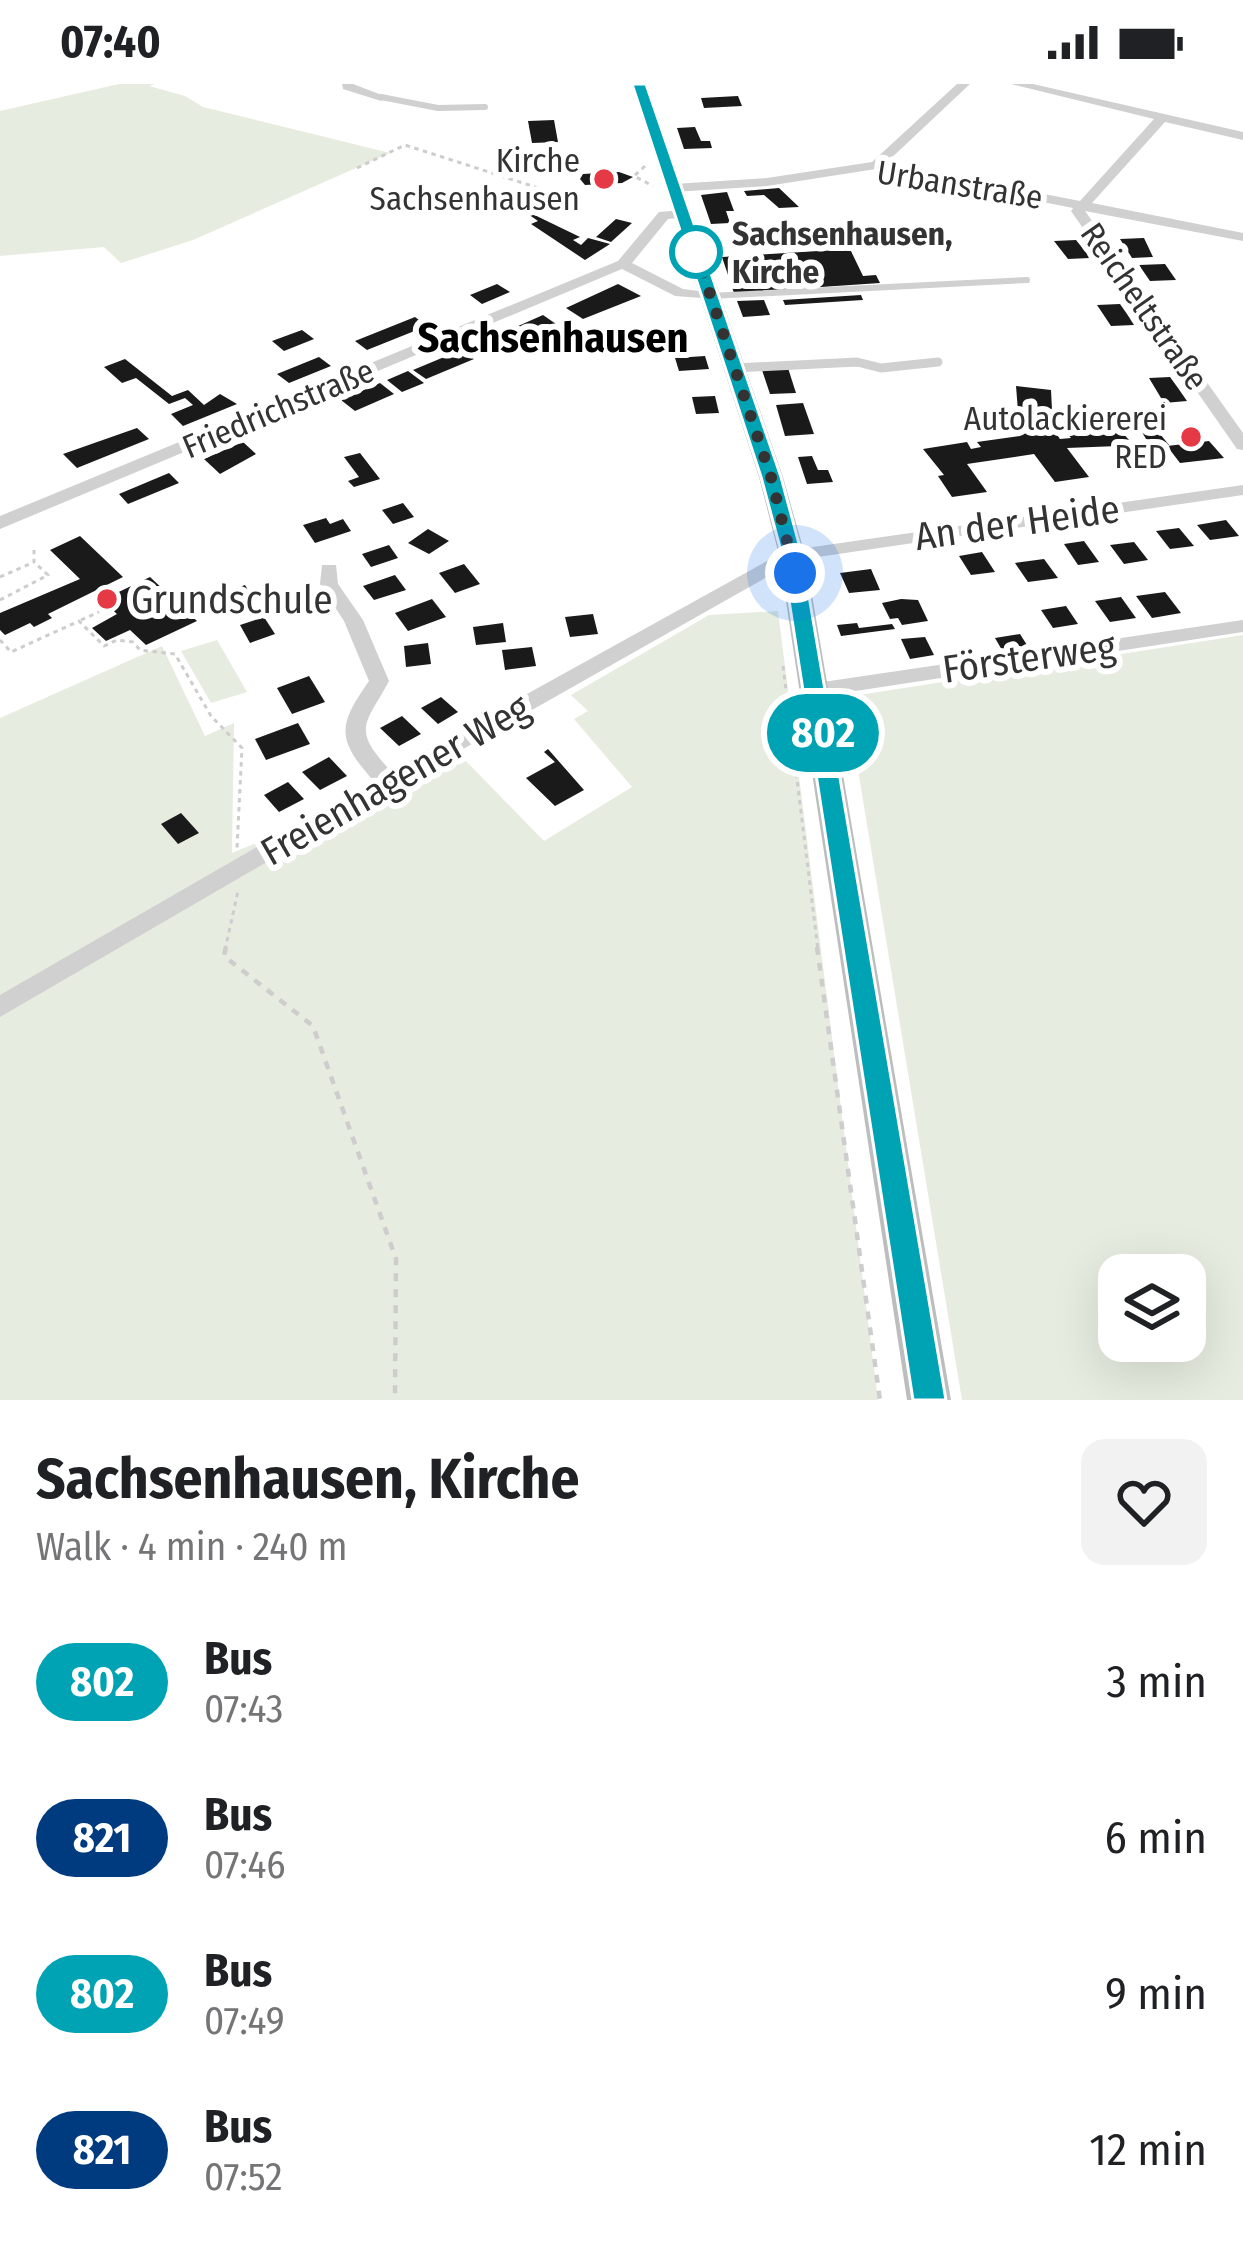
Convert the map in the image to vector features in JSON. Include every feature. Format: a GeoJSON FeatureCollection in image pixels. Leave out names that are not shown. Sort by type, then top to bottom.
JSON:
{"type":"FeatureCollection","features":[{"type":"Feature","properties":{"kind":"main road"},"geometry":{"type":"LineString","coordinates":[[639,84],[667,188],[683,214],[792,555],[929,1400]]}},
{"type":"Feature","properties":{"kind":"street"},"geometry":{"type":"LineString","coordinates":[[876,165],[964,84]]}},
{"type":"Feature","properties":{"kind":"street"},"geometry":{"type":"LineString","coordinates":[[1017,84],[1243,136]]}},
{"type":"Feature","properties":{"kind":"street"},"geometry":{"type":"LineString","coordinates":[[344,85],[381,97]]}},
{"type":"Feature","properties":{"kind":"street","name":"Reicheltstraße"},"geometry":{"type":"LineString","coordinates":[[1163,117],[1078,211],[1243,445]]}},
{"type":"Feature","properties":{"kind":"street","name":"Urbanstraße"},"geometry":{"type":"LineString","coordinates":[[667,188],[767,182],[876,165],[1243,237]]}},
{"type":"Feature","properties":{"kind":"street","name":"Friedrichstraße"},"geometry":{"type":"LineString","coordinates":[[0,524],[623,264],[664,215],[683,214]]}},
{"type":"Feature","properties":{"kind":"street"},"geometry":{"type":"LineString","coordinates":[[623,264],[680,292],[710,296]]}},
{"type":"Feature","properties":{"kind":"street","name":"An der Heide"},"geometry":{"type":"LineString","coordinates":[[792,555],[1243,490]]}},
{"type":"Feature","properties":{"kind":"street","name":"Freienhagener Weg"},"geometry":{"type":"LineString","coordinates":[[0,1007],[388,781],[792,555]]}},
{"type":"Feature","properties":{"kind":"street"},"geometry":{"type":"LineString","coordinates":[[329,569],[329,584],[353,620],[379,681],[355,718],[357,740],[371,765],[388,781]]}},
{"type":"Feature","properties":{"kind":"street","name":"Försterweg"},"geometry":{"type":"LineString","coordinates":[[816,690],[1243,626]]}},
{"type":"Feature","properties":{"kind":"lane"},"geometry":{"type":"LineString","coordinates":[[381,97],[438,108],[485,107]]}},
{"type":"Feature","properties":{"kind":"lane"},"geometry":{"type":"LineString","coordinates":[[710,296],[1027,280]]}},
{"type":"Feature","properties":{"kind":"lane"},"geometry":{"type":"LineString","coordinates":[[734,368],[857,362],[881,368],[938,362]]}},
{"type":"Feature","properties":{"kind":"path"},"geometry":{"type":"LineString","coordinates":[[357,168],[405,145],[582,202]]}},
{"type":"Feature","properties":{"kind":"path"},"geometry":{"type":"LineString","coordinates":[[653,164],[627,177],[667,188]]}},
{"type":"Feature","properties":{"kind":"path"},"geometry":{"type":"LineString","coordinates":[[636,179],[637,170]]}},
{"type":"Feature","properties":{"kind":"path"},"geometry":{"type":"LineString","coordinates":[[2,596],[48,575],[34,562],[34,550]]}},
{"type":"Feature","properties":{"kind":"path"},"geometry":{"type":"LineString","coordinates":[[0,577],[34,562]]}},
{"type":"Feature","properties":{"kind":"path"},"geometry":{"type":"LineString","coordinates":[[0,640],[11,652],[99,611]]}},
{"type":"Feature","properties":{"kind":"path"},"geometry":{"type":"LineString","coordinates":[[80,621],[104,646],[117,640],[133,642],[140,650],[176,654],[211,716],[242,748],[237,854],[244,866],[224,956],[314,1026],[396,1259],[395,1400]]}},
{"type":"Feature","properties":{"kind":"path"},"geometry":{"type":"LineString","coordinates":[[782,652],[798,810],[880,1400]]}},
{"type":"Feature","properties":{"kind":"shaded area"},"geometry":{"type":"Polygon","coordinates":[[[119,84],[155,84],[149,86],[185,96],[203,107],[390,153],[193,240],[121,263],[104,247],[0,256],[0,111],[119,84]]]}},
{"type":"Feature","properties":{"kind":"shaded area"},"geometry":{"type":"Polygon","coordinates":[[[778,611],[878,1400],[0,1400],[0,718],[162,646],[205,736],[234,723],[232,853],[462,757],[544,841],[632,787],[574,719],[588,711],[571,695],[709,615],[778,611]]]}},
{"type":"Feature","properties":{"kind":"shaded area"},"geometry":{"type":"Polygon","coordinates":[[[1243,635],[1243,1400],[962,1400],[846,697],[1243,635]]]}},
{"type":"Feature","properties":{"kind":"shaded area"},"geometry":{"type":"Polygon","coordinates":[[[217,640],[247,692],[211,703],[181,651],[217,640]]]}},
{"type":"Feature","properties":{"kind":"building"},"geometry":{"type":"Polygon","coordinates":[[[738,96],[742,106],[704,108],[701,98],[738,96]]]}},
{"type":"Feature","properties":{"kind":"building"},"geometry":{"type":"Polygon","coordinates":[[[554,120],[558,142],[532,143],[528,121],[554,120]]]}},
{"type":"Feature","properties":{"kind":"building"},"geometry":{"type":"Polygon","coordinates":[[[695,127],[701,141],[710,141],[712,148],[684,149],[677,128],[695,127]]]}},
{"type":"Feature","properties":{"kind":"building","name":"Kirche Sachsenhausen"},"geometry":{"type":"Polygon","coordinates":[[[619,172],[633,177],[622,183],[585,185],[580,179],[583,174],[619,172]]]}},
{"type":"Feature","properties":{"kind":"building"},"geometry":{"type":"Polygon","coordinates":[[[779,188],[799,207],[779,208],[764,195],[747,196],[744,191],[779,188]]]}},
{"type":"Feature","properties":{"kind":"building"},"geometry":{"type":"Polygon","coordinates":[[[727,192],[734,211],[726,211],[730,223],[711,224],[701,195],[727,192]]]}},
{"type":"Feature","properties":{"kind":"building"},"geometry":{"type":"Polygon","coordinates":[[[518,207],[580,237],[573,240],[581,245],[588,238],[610,244],[585,260],[531,224],[538,221],[518,207]]]}},
{"type":"Feature","properties":{"kind":"building"},"geometry":{"type":"Polygon","coordinates":[[[616,219],[632,223],[611,242],[596,237],[616,219]]]}},
{"type":"Feature","properties":{"kind":"building"},"geometry":{"type":"Polygon","coordinates":[[[1144,238],[1153,257],[1132,258],[1120,239],[1144,238]]]}},
{"type":"Feature","properties":{"kind":"building"},"geometry":{"type":"Polygon","coordinates":[[[1076,240],[1090,258],[1068,259],[1054,241],[1076,240]]]}},
{"type":"Feature","properties":{"kind":"building"},"geometry":{"type":"Polygon","coordinates":[[[850,249],[863,276],[876,275],[880,283],[734,293],[722,257],[850,249]]]}},
{"type":"Feature","properties":{"kind":"building"},"geometry":{"type":"Polygon","coordinates":[[[1165,264],[1176,280],[1150,281],[1139,265],[1165,264]]]}},
{"type":"Feature","properties":{"kind":"building"},"geometry":{"type":"Polygon","coordinates":[[[497,284],[510,292],[482,304],[470,295],[497,284]]]}},
{"type":"Feature","properties":{"kind":"building"},"geometry":{"type":"Polygon","coordinates":[[[618,284],[641,296],[583,319],[566,308],[618,284]]]}},
{"type":"Feature","properties":{"kind":"building"},"geometry":{"type":"Polygon","coordinates":[[[861,295],[863,300],[785,305],[783,300],[861,295]]]}},
{"type":"Feature","properties":{"kind":"building"},"geometry":{"type":"Polygon","coordinates":[[[764,300],[770,315],[743,317],[737,301],[764,300]]]}},
{"type":"Feature","properties":{"kind":"building"},"geometry":{"type":"Polygon","coordinates":[[[1120,304],[1134,325],[1111,326],[1097,305],[1120,304]]]}},
{"type":"Feature","properties":{"kind":"building"},"geometry":{"type":"Polygon","coordinates":[[[543,315],[556,324],[505,345],[493,337],[543,315]]]}},
{"type":"Feature","properties":{"kind":"building"},"geometry":{"type":"Polygon","coordinates":[[[415,317],[427,326],[367,350],[355,341],[415,317]]]}},
{"type":"Feature","properties":{"kind":"building"},"geometry":{"type":"Polygon","coordinates":[[[302,330],[314,339],[284,351],[272,341],[302,330]]]}},
{"type":"Feature","properties":{"kind":"building"},"geometry":{"type":"Polygon","coordinates":[[[461,350],[474,359],[426,379],[413,370],[461,350]]]}},
{"type":"Feature","properties":{"kind":"building"},"geometry":{"type":"Polygon","coordinates":[[[705,356],[709,369],[679,371],[675,358],[705,356]]]}},
{"type":"Feature","properties":{"kind":"building"},"geometry":{"type":"Polygon","coordinates":[[[319,357],[331,366],[289,383],[277,374],[319,357]]]}},
{"type":"Feature","properties":{"kind":"building"},"geometry":{"type":"Polygon","coordinates":[[[125,359],[172,396],[188,390],[204,405],[220,394],[237,404],[183,426],[171,414],[193,405],[185,398],[169,404],[136,378],[122,383],[104,367],[125,359]]]}},
{"type":"Feature","properties":{"kind":"building"},"geometry":{"type":"Polygon","coordinates":[[[788,368],[796,393],[770,394],[762,370],[788,368]]]}},
{"type":"Feature","properties":{"kind":"building"},"geometry":{"type":"Polygon","coordinates":[[[408,371],[424,383],[402,392],[387,380],[408,371]]]}},
{"type":"Feature","properties":{"kind":"building"},"geometry":{"type":"Polygon","coordinates":[[[1170,377],[1187,401],[1164,403],[1149,378],[1170,377]]]}},
{"type":"Feature","properties":{"kind":"building"},"geometry":{"type":"Polygon","coordinates":[[[380,383],[394,394],[355,411],[341,400],[380,383]]]}},
{"type":"Feature","properties":{"kind":"building"},"geometry":{"type":"Polygon","coordinates":[[[1016,386],[1051,390],[1053,429],[1060,439],[1071,438],[1063,428],[1113,422],[1129,440],[1115,441],[1118,446],[1067,448],[1089,477],[1055,482],[1034,454],[967,464],[987,492],[952,497],[938,476],[944,475],[923,449],[967,442],[971,449],[981,447],[977,442],[1020,436],[1016,386]]]}},
{"type":"Feature","properties":{"kind":"building"},"geometry":{"type":"Polygon","coordinates":[[[715,396],[719,413],[696,414],[692,397],[715,396]]]}},
{"type":"Feature","properties":{"kind":"building"},"geometry":{"type":"Polygon","coordinates":[[[803,403],[814,434],[785,436],[776,405],[803,403]]]}},
{"type":"Feature","properties":{"kind":"building"},"geometry":{"type":"Polygon","coordinates":[[[1134,418],[1147,418],[1169,445],[1150,446],[1134,418]]]}},
{"type":"Feature","properties":{"kind":"building"},"geometry":{"type":"Polygon","coordinates":[[[137,428],[149,439],[77,468],[63,454],[137,428]]]}},
{"type":"Feature","properties":{"kind":"building"},"geometry":{"type":"Polygon","coordinates":[[[1209,441],[1224,458],[1180,463],[1167,446],[1209,441]]]}},
{"type":"Feature","properties":{"kind":"building"},"geometry":{"type":"Polygon","coordinates":[[[243,442],[256,454],[220,474],[204,459],[243,442]]]}},
{"type":"Feature","properties":{"kind":"building"},"geometry":{"type":"Polygon","coordinates":[[[360,453],[380,479],[354,487],[348,481],[359,477],[344,457],[360,453]]]}},
{"type":"Feature","properties":{"kind":"building"},"geometry":{"type":"Polygon","coordinates":[[[812,456],[818,470],[828,470],[833,482],[807,484],[798,457],[812,456]]]}},
{"type":"Feature","properties":{"kind":"building"},"geometry":{"type":"Polygon","coordinates":[[[169,473],[179,483],[128,504],[119,494],[169,473]]]}},
{"type":"Feature","properties":{"kind":"building"},"geometry":{"type":"Polygon","coordinates":[[[403,503],[414,517],[393,524],[382,510],[403,503]]]}},
{"type":"Feature","properties":{"kind":"building"},"geometry":{"type":"Polygon","coordinates":[[[326,518],[330,524],[343,519],[351,531],[315,543],[303,525],[326,518]]]}},
{"type":"Feature","properties":{"kind":"building"},"geometry":{"type":"Polygon","coordinates":[[[1226,520],[1239,536],[1210,540],[1197,525],[1226,520]]]}},
{"type":"Feature","properties":{"kind":"building"},"geometry":{"type":"Polygon","coordinates":[[[1179,528],[1194,546],[1170,549],[1156,531],[1179,528]]]}},
{"type":"Feature","properties":{"kind":"building"},"geometry":{"type":"Polygon","coordinates":[[[428,529],[449,541],[429,554],[408,543],[428,529]]]}},
{"type":"Feature","properties":{"kind":"building"},"geometry":{"type":"Polygon","coordinates":[[[80,536],[123,577],[48,614],[52,618],[34,627],[30,623],[5,635],[0,630],[0,613],[80,579],[50,550],[80,536]]]}},
{"type":"Feature","properties":{"kind":"building"},"geometry":{"type":"Polygon","coordinates":[[[1084,541],[1099,562],[1078,565],[1064,544],[1084,541]]]}},
{"type":"Feature","properties":{"kind":"building"},"geometry":{"type":"Polygon","coordinates":[[[1134,542],[1148,560],[1124,564],[1110,545],[1134,542]]]}},
{"type":"Feature","properties":{"kind":"building"},"geometry":{"type":"Polygon","coordinates":[[[389,545],[398,558],[371,567],[362,554],[389,545]]]}},
{"type":"Feature","properties":{"kind":"building"},"geometry":{"type":"Polygon","coordinates":[[[982,552],[995,572],[971,575],[959,556],[982,552]]]}},
{"type":"Feature","properties":{"kind":"building"},"geometry":{"type":"Polygon","coordinates":[[[1044,559],[1058,578],[1028,582],[1015,563],[1044,559]]]}},
{"type":"Feature","properties":{"kind":"building"},"geometry":{"type":"Polygon","coordinates":[[[464,564],[480,584],[455,593],[439,573],[464,564]]]}},
{"type":"Feature","properties":{"kind":"building"},"geometry":{"type":"Polygon","coordinates":[[[871,569],[880,590],[849,593],[840,573],[871,569]]]}},
{"type":"Feature","properties":{"kind":"building"},"geometry":{"type":"Polygon","coordinates":[[[395,575],[406,590],[374,600],[363,586],[395,575]]]}},
{"type":"Feature","properties":{"kind":"building"},"geometry":{"type":"Polygon","coordinates":[[[150,577],[197,621],[146,645],[130,630],[106,641],[92,628],[117,614],[102,600],[150,577]]]}},
{"type":"Feature","properties":{"kind":"building"},"geometry":{"type":"Polygon","coordinates":[[[245,585],[255,602],[231,610],[221,594],[245,585]]]}},
{"type":"Feature","properties":{"kind":"building"},"geometry":{"type":"Polygon","coordinates":[[[1165,592],[1181,613],[1152,618],[1136,596],[1165,592]]]}},
{"type":"Feature","properties":{"kind":"building"},"geometry":{"type":"Polygon","coordinates":[[[1121,597],[1136,618],[1110,622],[1095,601],[1121,597]]]}},
{"type":"Feature","properties":{"kind":"building"},"geometry":{"type":"Polygon","coordinates":[[[432,599],[446,617],[408,631],[395,613],[432,599]]]}},
{"type":"Feature","properties":{"kind":"building"},"geometry":{"type":"Polygon","coordinates":[[[918,600],[928,621],[902,625],[898,618],[890,619],[882,603],[918,600]]]}},
{"type":"Feature","properties":{"kind":"building"},"geometry":{"type":"Polygon","coordinates":[[[1066,606],[1078,624],[1053,628],[1041,610],[1066,606]]]}},
{"type":"Feature","properties":{"kind":"building"},"geometry":{"type":"Polygon","coordinates":[[[593,614],[598,634],[570,637],[565,617],[593,614]]]}},
{"type":"Feature","properties":{"kind":"building"},"geometry":{"type":"Polygon","coordinates":[[[264,617],[275,634],[250,643],[240,625],[264,617]]]}},
{"type":"Feature","properties":{"kind":"building"},"geometry":{"type":"Polygon","coordinates":[[[503,623],[506,642],[476,645],[473,627],[503,623]]]}},
{"type":"Feature","properties":{"kind":"building"},"geometry":{"type":"Polygon","coordinates":[[[857,623],[859,628],[892,624],[895,629],[841,636],[837,625],[857,623]]]}},
{"type":"Feature","properties":{"kind":"building"},"geometry":{"type":"Polygon","coordinates":[[[1020,634],[1032,653],[1006,657],[995,638],[1020,634]]]}},
{"type":"Feature","properties":{"kind":"building"},"geometry":{"type":"Polygon","coordinates":[[[925,637],[934,655],[910,659],[901,639],[925,637]]]}},
{"type":"Feature","properties":{"kind":"building"},"geometry":{"type":"Polygon","coordinates":[[[428,643],[431,664],[406,667],[404,646],[428,643]]]}},
{"type":"Feature","properties":{"kind":"building"},"geometry":{"type":"Polygon","coordinates":[[[532,647],[536,666],[505,670],[502,650],[532,647]]]}},
{"type":"Feature","properties":{"kind":"building"},"geometry":{"type":"Polygon","coordinates":[[[309,676],[325,702],[292,714],[277,688],[309,676]]]}},
{"type":"Feature","properties":{"kind":"building"},"geometry":{"type":"Polygon","coordinates":[[[441,697],[458,712],[438,724],[421,708],[441,697]]]}},
{"type":"Feature","properties":{"kind":"building"},"geometry":{"type":"Polygon","coordinates":[[[402,716],[421,734],[399,746],[380,728],[402,716]]]}},
{"type":"Feature","properties":{"kind":"building"},"geometry":{"type":"Polygon","coordinates":[[[298,723],[310,744],[266,760],[255,739],[298,723]]]}},
{"type":"Feature","properties":{"kind":"building"},"geometry":{"type":"Polygon","coordinates":[[[548,749],[584,790],[555,806],[526,778],[555,762],[544,752],[548,749]]]}},
{"type":"Feature","properties":{"kind":"building"},"geometry":{"type":"Polygon","coordinates":[[[329,757],[347,776],[320,790],[302,772],[329,757]]]}},
{"type":"Feature","properties":{"kind":"building"},"geometry":{"type":"Polygon","coordinates":[[[288,782],[304,799],[279,812],[264,795],[288,782]]]}},
{"type":"Feature","properties":{"kind":"building"},"geometry":{"type":"Polygon","coordinates":[[[181,813],[199,833],[178,844],[161,824],[181,813]]]}},
{"type":"Feature","properties":{"kind":"bus line","name":"802"},"geometry":{"type":"LineString","coordinates":[[639,84],[771,477],[792,555],[929,1400]]}},
{"type":"Feature","properties":{"kind":"place","name":"Kirche Sachsenhausen"},"geometry":{"type":"Point","coordinates":[604,179]}},
{"type":"Feature","properties":{"kind":"place","name":"Sachsenhausen, Kirche"},"geometry":{"type":"Point","coordinates":[696,252]}},
{"type":"Feature","properties":{"kind":"place","name":"Autolackiererei RED"},"geometry":{"type":"Point","coordinates":[1191,437]}},
{"type":"Feature","properties":{"kind":"place","name":"Grundschule"},"geometry":{"type":"Point","coordinates":[107,599]}},
{"type":"Feature","properties":{"kind":"district","name":"Sachsenhausen"},"geometry":{"type":"Point","coordinates":[553,337]}},
{"type":"Feature","properties":{"kind":"route"},"geometry":{"type":"LineString","coordinates":[[696,252],[771,477],[795,573]]}}]}
